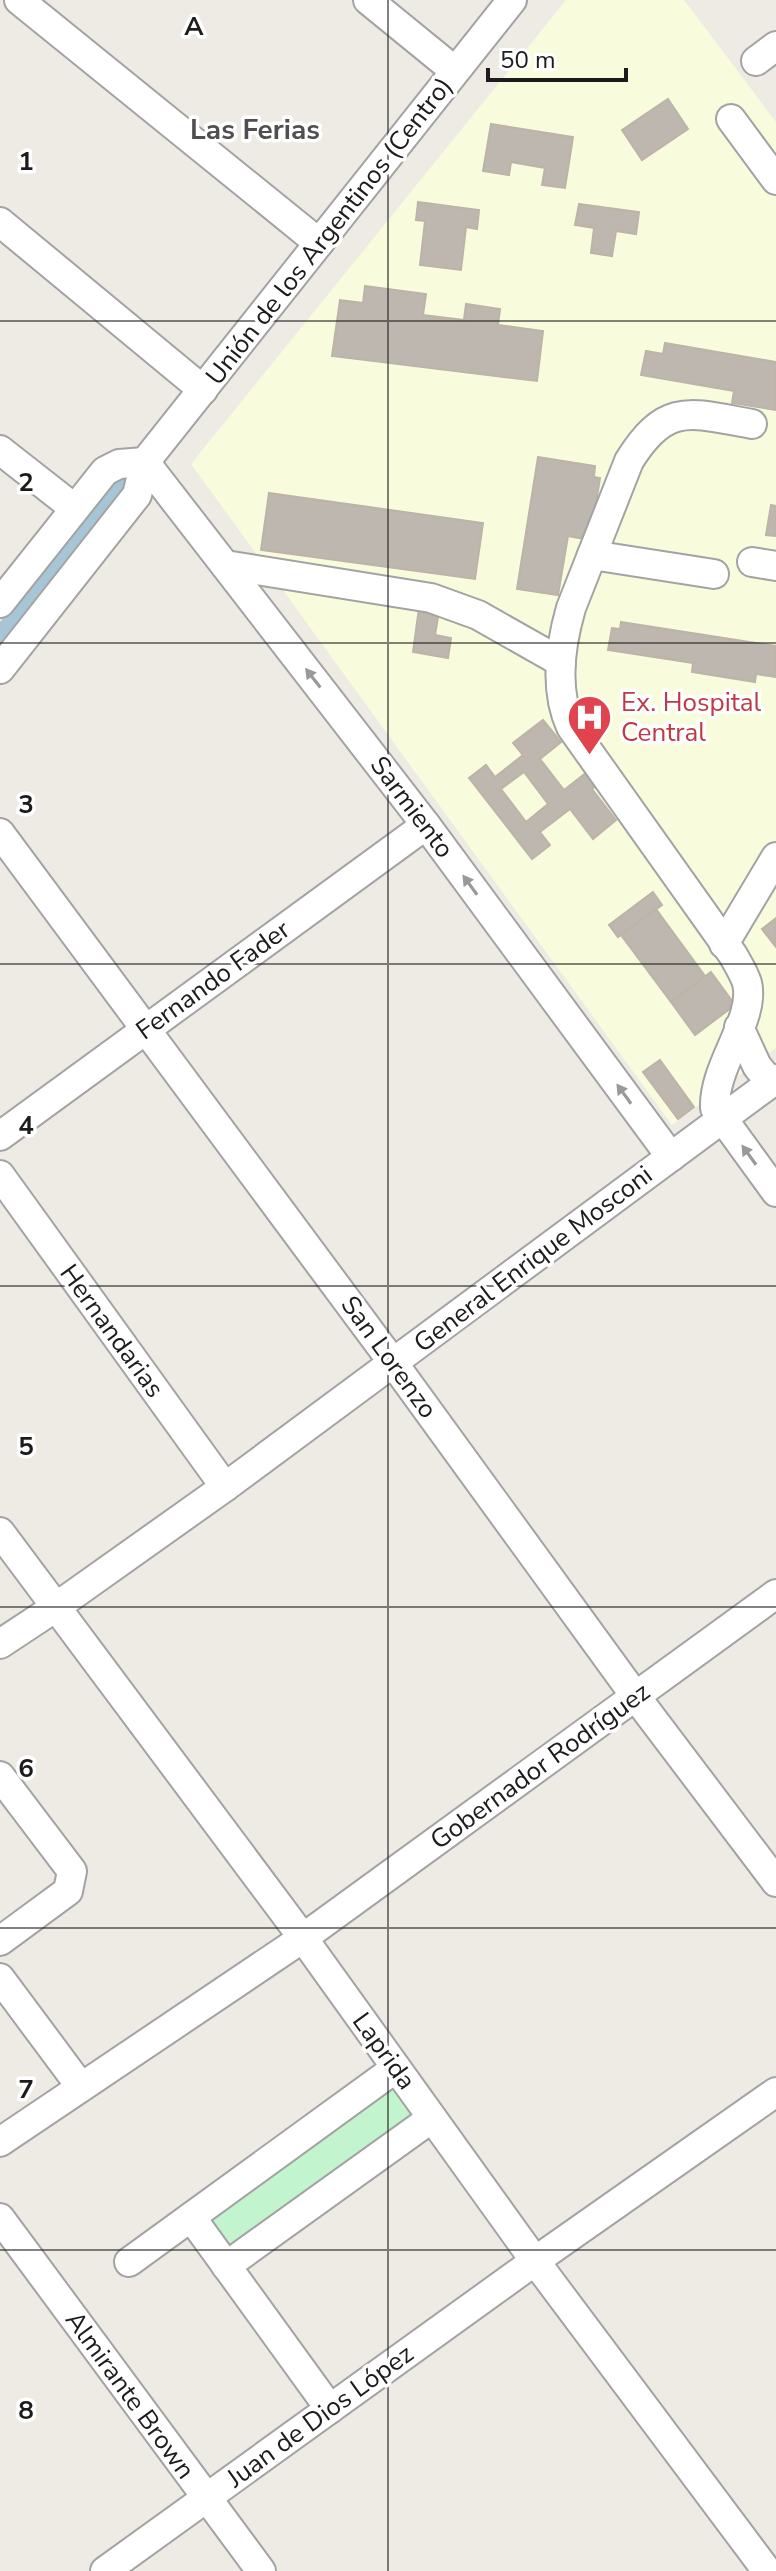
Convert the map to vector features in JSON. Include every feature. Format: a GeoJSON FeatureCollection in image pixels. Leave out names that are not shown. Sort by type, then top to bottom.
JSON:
{"type":"FeatureCollection","features":[{"type":"Feature","properties":{"kind":"street"},"geometry":{"type":"LineString","coordinates":[[19,0],[319,243]]}},
{"type":"Feature","properties":{"kind":"street"},"geometry":{"type":"LineString","coordinates":[[368,0],[455,71]]}},
{"type":"Feature","properties":{"kind":"street","name":"Unión de los Argentinos (Centro)"},"geometry":{"type":"LineString","coordinates":[[0,669],[137,495],[145,462],[512,0]]}},
{"type":"Feature","properties":{"kind":"street"},"geometry":{"type":"LineString","coordinates":[[731,119],[776,180]]}},
{"type":"Feature","properties":{"kind":"street"},"geometry":{"type":"LineString","coordinates":[[0,222],[203,390]]}},
{"type":"Feature","properties":{"kind":"street"},"geometry":{"type":"LineString","coordinates":[[752,424],[689,415],[663,421],[643,438],[629,461],[592,555],[566,627],[561,662],[563,710],[571,727],[724,944],[747,983],[748,998],[721,1070],[715,1108],[776,1192]]}},
{"type":"Feature","properties":{"kind":"street"},"geometry":{"type":"LineString","coordinates":[[0,450],[74,508]]}},
{"type":"Feature","properties":{"kind":"street"},"geometry":{"type":"LineString","coordinates":[[0,603],[105,471],[119,464],[145,462]]}},
{"type":"Feature","properties":{"kind":"street","name":"Sarmiento"},"geometry":{"type":"LineString","coordinates":[[145,462],[426,825],[671,1157]]}},
{"type":"Feature","properties":{"kind":"street"},"geometry":{"type":"LineString","coordinates":[[592,555],[714,574]]}},
{"type":"Feature","properties":{"kind":"street"},"geometry":{"type":"LineString","coordinates":[[225,565],[431,598],[478,615],[561,662]]}},
{"type":"Feature","properties":{"kind":"street","name":"Fernando Fader"},"geometry":{"type":"LineString","coordinates":[[0,1136],[426,825]]}},
{"type":"Feature","properties":{"kind":"street","name":"San Lorenzo"},"geometry":{"type":"LineString","coordinates":[[0,833],[394,1364],[636,1697],[776,1882]]}},
{"type":"Feature","properties":{"kind":"street"},"geometry":{"type":"LineString","coordinates":[[724,944],[776,857]]}},
{"type":"Feature","properties":{"kind":"street"},"geometry":{"type":"LineString","coordinates":[[739,1027],[757,1066],[773,1081]]}},
{"type":"Feature","properties":{"kind":"street","name":"General Enrique Mosconi"},"geometry":{"type":"LineString","coordinates":[[0,1644],[394,1364],[773,1081]]}},
{"type":"Feature","properties":{"kind":"street","name":"Hernandarias"},"geometry":{"type":"LineString","coordinates":[[0,1175],[225,1487]]}},
{"type":"Feature","properties":{"kind":"street","name":"Laprida"},"geometry":{"type":"LineString","coordinates":[[0,1532],[303,1938],[535,2261],[767,2571]]}},
{"type":"Feature","properties":{"kind":"street","name":"Gobernador Rodríguez"},"geometry":{"type":"LineString","coordinates":[[0,2142],[303,1938],[776,1594]]}},
{"type":"Feature","properties":{"kind":"street"},"geometry":{"type":"LineString","coordinates":[[0,1776],[72,1871],[68,1891],[0,1941]]}},
{"type":"Feature","properties":{"kind":"street"},"geometry":{"type":"LineString","coordinates":[[0,1978],[81,2087]]}},
{"type":"Feature","properties":{"kind":"street"},"geometry":{"type":"LineString","coordinates":[[129,2262],[396,2068]]}},
{"type":"Feature","properties":{"kind":"street","name":"Juan de Dios López"},"geometry":{"type":"LineString","coordinates":[[105,2571],[535,2261],[776,2092]]}},
{"type":"Feature","properties":{"kind":"street"},"geometry":{"type":"LineString","coordinates":[[226,2266],[432,2118]]}},
{"type":"Feature","properties":{"kind":"street"},"geometry":{"type":"LineString","coordinates":[[191,2217],[330,2409]]}},
{"type":"Feature","properties":{"kind":"street","name":"Almirante Brown"},"geometry":{"type":"LineString","coordinates":[[0,2218],[261,2571]]}},
{"type":"Feature","properties":{"kind":"shaded area","name":"Ex. Hospital Central"},"geometry":{"type":"Polygon","coordinates":[[[566,0],[684,0],[776,122],[776,1048],[672,1125],[191,464],[566,0]]]}},
{"type":"Feature","properties":{"kind":"green space"},"geometry":{"type":"Polygon","coordinates":[[[390,2085],[413,2118],[228,2250],[208,2222],[390,2085]]]}},
{"type":"Feature","properties":{"kind":"building"},"geometry":{"type":"Polygon","coordinates":[[[668,99],[688,129],[642,160],[622,130],[668,99]]]}},
{"type":"Feature","properties":{"kind":"building"},"geometry":{"type":"Polygon","coordinates":[[[491,124],[573,137],[565,188],[542,185],[545,168],[511,162],[509,175],[483,171],[491,124]]]}},
{"type":"Feature","properties":{"kind":"building"},"geometry":{"type":"Polygon","coordinates":[[[418,202],[479,210],[477,229],[466,227],[461,270],[420,265],[425,221],[416,220],[418,202]]]}},
{"type":"Feature","properties":{"kind":"building"},"geometry":{"type":"Polygon","coordinates":[[[579,204],[639,212],[636,234],[616,231],[612,256],[591,253],[594,228],[575,225],[579,204]]]}},
{"type":"Feature","properties":{"kind":"building"},"geometry":{"type":"Polygon","coordinates":[[[365,286],[426,294],[423,315],[464,320],[466,304],[500,309],[498,325],[543,331],[537,381],[332,356],[340,300],[363,303],[365,286]]]}},
{"type":"Feature","properties":{"kind":"building"},"geometry":{"type":"Polygon","coordinates":[[[665,343],[776,362],[776,410],[732,403],[734,391],[641,375],[646,351],[663,354],[665,343]]]}},
{"type":"Feature","properties":{"kind":"building"},"geometry":{"type":"Polygon","coordinates":[[[538,457],[595,466],[594,477],[600,478],[590,540],[568,536],[558,595],[517,589],[538,457]]]}},
{"type":"Feature","properties":{"kind":"building"},"geometry":{"type":"Polygon","coordinates":[[[269,493],[483,523],[475,579],[261,550],[269,493]]]}},
{"type":"Feature","properties":{"kind":"building"},"geometry":{"type":"Polygon","coordinates":[[[771,505],[776,506],[776,536],[766,535],[771,505]]]}},
{"type":"Feature","properties":{"kind":"building"},"geometry":{"type":"Polygon","coordinates":[[[419,608],[439,611],[435,635],[451,638],[448,658],[413,652],[419,608]]]}},
{"type":"Feature","properties":{"kind":"building"},"geometry":{"type":"Polygon","coordinates":[[[621,622],[776,646],[776,677],[756,674],[755,682],[692,672],[693,663],[608,650],[612,628],[620,629],[621,622]]]}},
{"type":"Feature","properties":{"kind":"building"},"geometry":{"type":"Polygon","coordinates":[[[543,720],[561,742],[540,759],[564,790],[591,769],[601,782],[592,789],[616,820],[593,839],[570,809],[540,832],[550,845],[532,859],[469,778],[486,765],[495,777],[523,755],[513,743],[543,720]],[[524,772],[501,789],[526,822],[548,804],[524,772]]]}},
{"type":"Feature","properties":{"kind":"building"},"geometry":{"type":"Polygon","coordinates":[[[653,892],[662,905],[618,937],[609,925],[653,892]]]}},
{"type":"Feature","properties":{"kind":"building"},"geometry":{"type":"Polygon","coordinates":[[[656,909],[705,976],[671,1002],[621,935],[656,909]]]}},
{"type":"Feature","properties":{"kind":"building"},"geometry":{"type":"Polygon","coordinates":[[[776,918],[776,947],[762,929],[776,918]]]}},
{"type":"Feature","properties":{"kind":"building"},"geometry":{"type":"Polygon","coordinates":[[[711,972],[735,1005],[695,1035],[671,1002],[711,972]]]}},
{"type":"Feature","properties":{"kind":"building"},"geometry":{"type":"Polygon","coordinates":[[[660,1060],[694,1107],[678,1119],[643,1072],[660,1060]]]}},
{"type":"Feature","properties":{"kind":"waterway"},"geometry":{"type":"LineString","coordinates":[[0,638],[130,476]]}},
{"type":"Feature","properties":{"kind":"place","name":"Ex. Hospital Central"},"geometry":{"type":"Point","coordinates":[590,756]}},
{"type":"Feature","properties":{"kind":"district","name":"Las Ferias"},"geometry":{"type":"Point","coordinates":[255,130]}}]}
